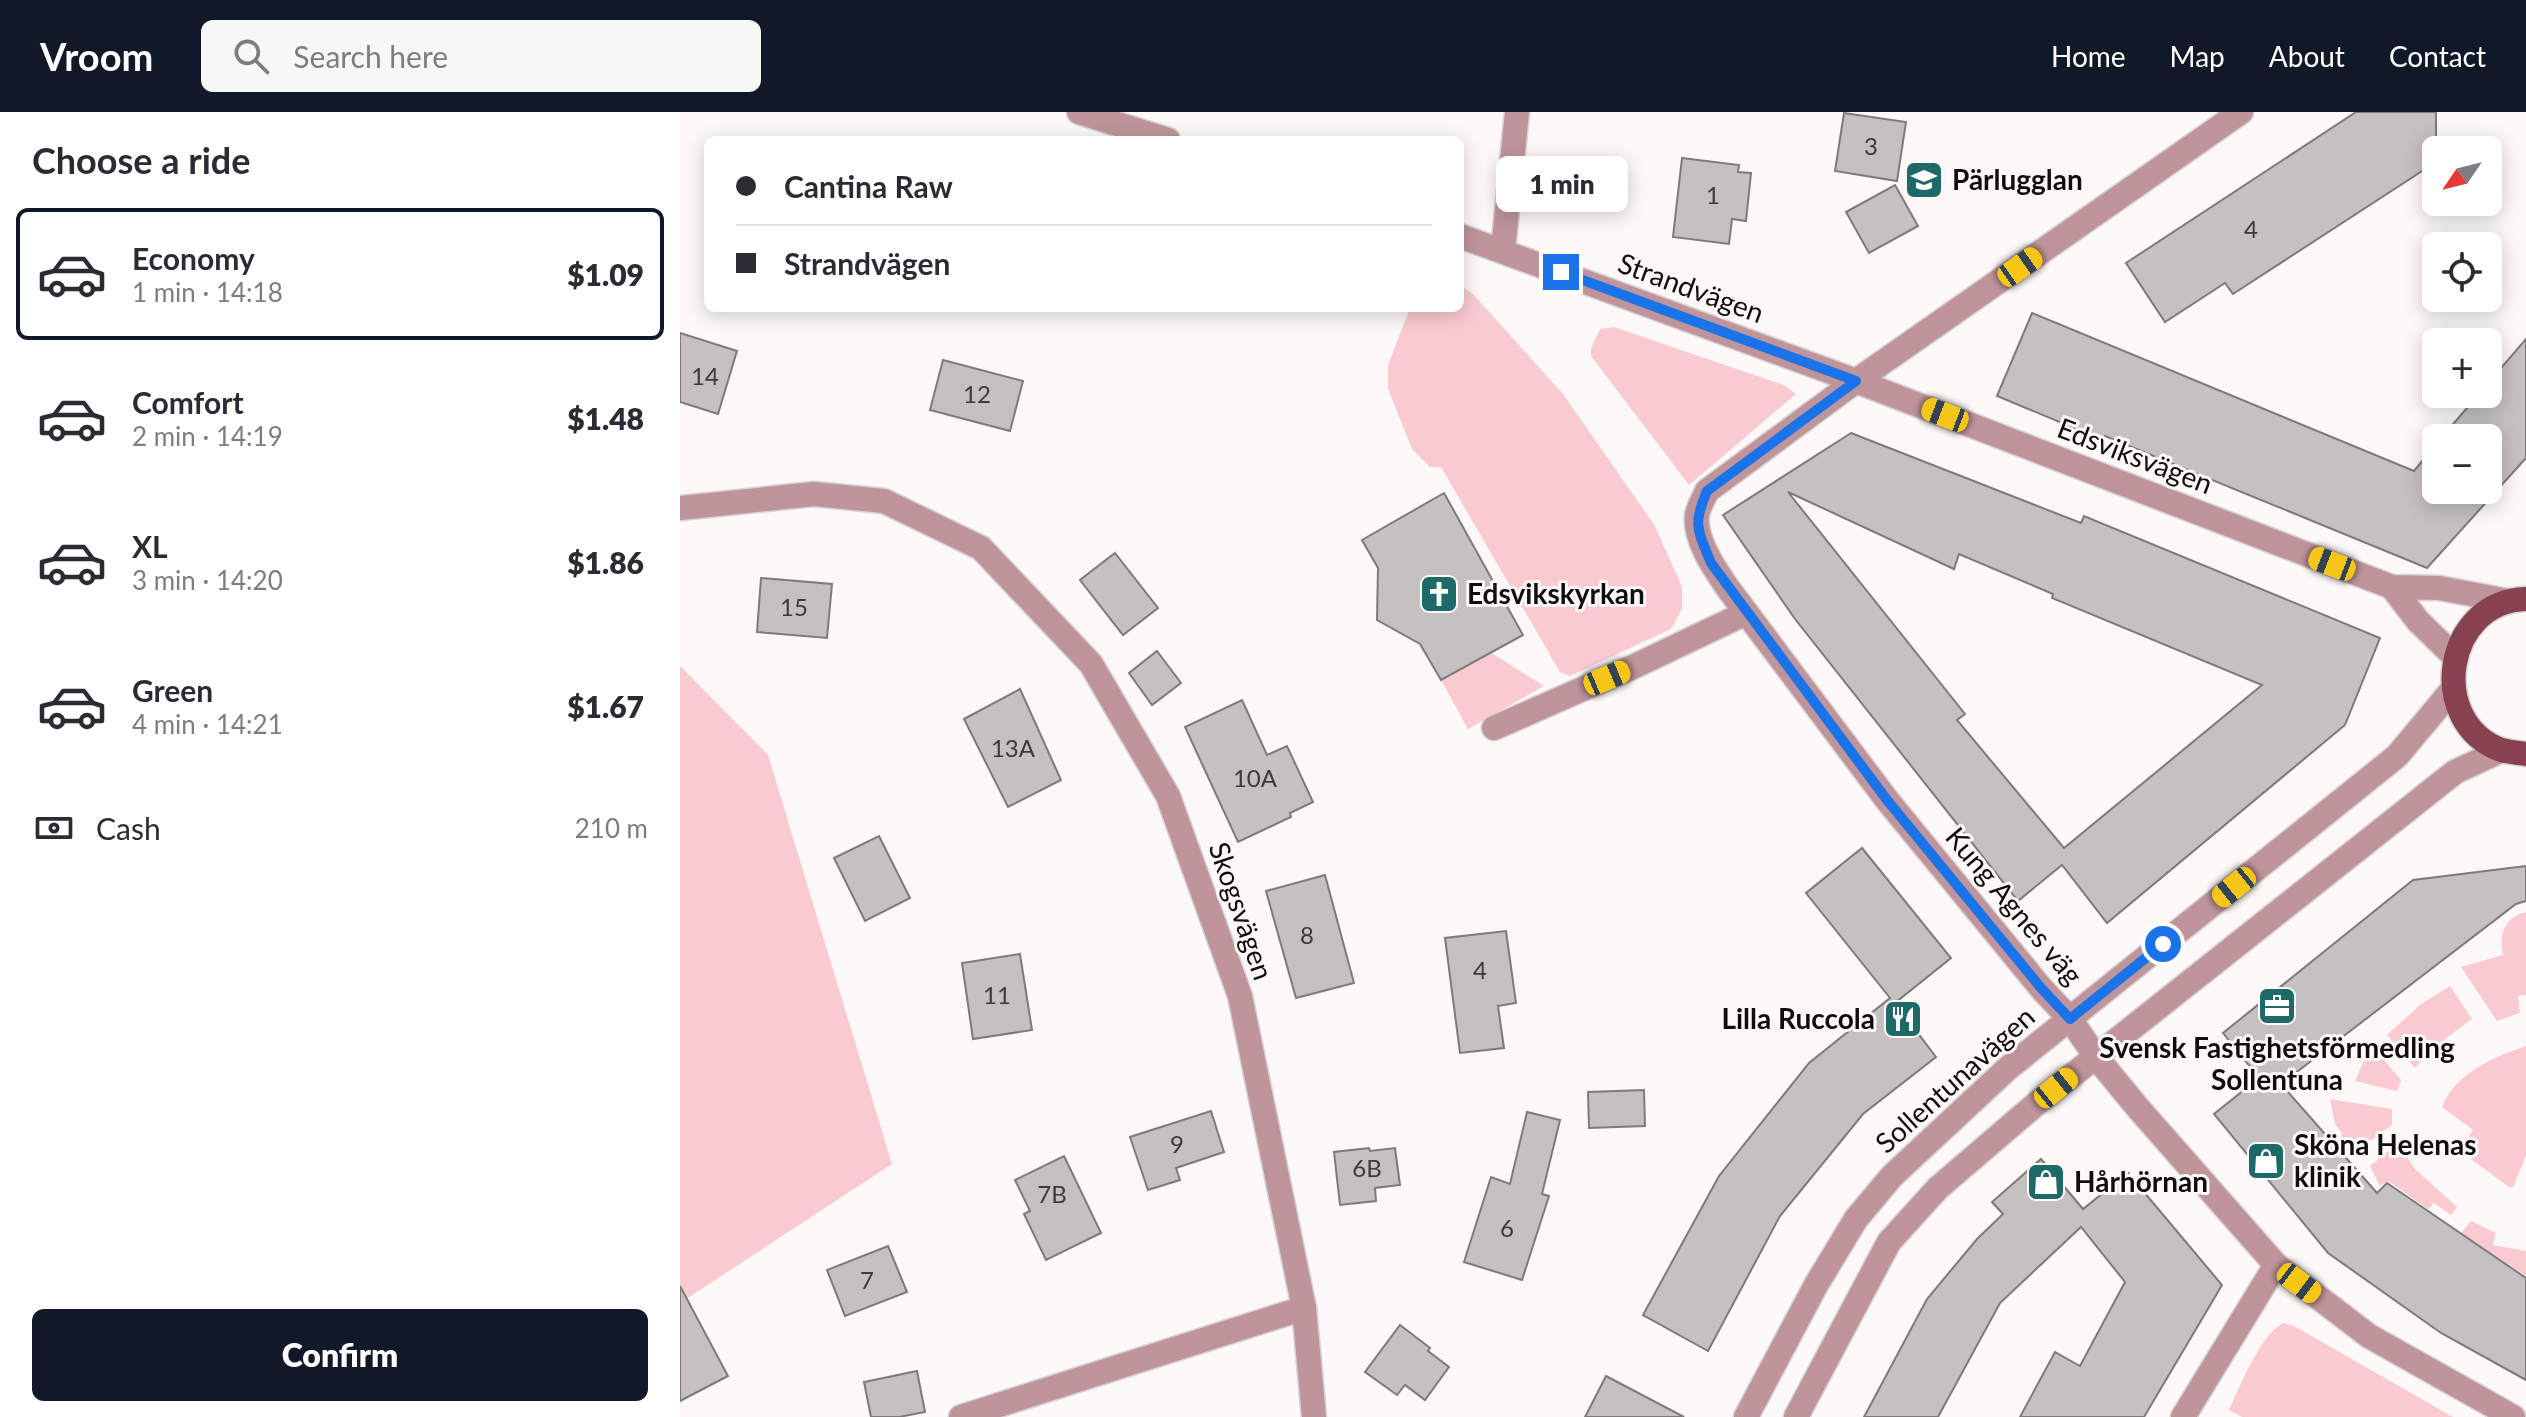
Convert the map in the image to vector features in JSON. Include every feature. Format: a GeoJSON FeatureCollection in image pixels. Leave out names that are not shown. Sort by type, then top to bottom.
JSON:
{"type":"FeatureCollection","features":[{"type":"Feature","properties":{"kind":"main road"},"geometry":{"type":"LineString","coordinates":[[2514,752],[2485,741],[2466,722],[2453,689],[2452,665],[2461,639],[2477,619],[2493,607],[2520,597]]}},
{"type":"Feature","properties":{"kind":"street"},"geometry":{"type":"LineString","coordinates":[[1079,112],[1107,116],[1158,136]]}},
{"type":"Feature","properties":{"kind":"street"},"geometry":{"type":"LineString","coordinates":[[1503,250],[1517,112]]}},
{"type":"Feature","properties":{"kind":"street"},"geometry":{"type":"LineString","coordinates":[[1856,381],[2241,112]]}},
{"type":"Feature","properties":{"kind":"street","name":"Strandvägen"},"geometry":{"type":"LineString","coordinates":[[1464,237],[1856,381]]}},
{"type":"Feature","properties":{"kind":"street","name":"Kung Agnes väg"},"geometry":{"type":"LineString","coordinates":[[1856,381],[1707,491],[1697,516],[1700,536],[1711,563],[1887,800],[2070,1019],[2096,1057],[2138,1108],[2276,1265],[2369,1336],[2513,1417]]}},
{"type":"Feature","properties":{"kind":"street","name":"Edsviksvägen"},"geometry":{"type":"LineString","coordinates":[[1856,381],[2392,587],[2439,588],[2520,597]]}},
{"type":"Feature","properties":{"kind":"street","name":"Skogsvägen"},"geometry":{"type":"LineString","coordinates":[[680,508],[814,494],[884,501],[981,548],[1091,664],[1168,796],[1240,996],[1304,1308],[1314,1417]]}},
{"type":"Feature","properties":{"kind":"street"},"geometry":{"type":"LineString","coordinates":[[2392,587],[2418,621],[2455,657]]}},
{"type":"Feature","properties":{"kind":"street"},"geometry":{"type":"LineString","coordinates":[[1494,728],[1746,613]]}},
{"type":"Feature","properties":{"kind":"street","name":"Sollentunavägen"},"geometry":{"type":"LineString","coordinates":[[1746,1417],[1816,1285],[1865,1208],[1892,1176],[2007,1069],[2397,756],[2453,689]]}},
{"type":"Feature","properties":{"kind":"street"},"geometry":{"type":"LineString","coordinates":[[1796,1417],[1889,1242],[1938,1188],[2096,1057],[2455,772],[2514,752]]}},
{"type":"Feature","properties":{"kind":"street"},"geometry":{"type":"LineString","coordinates":[[2183,1417],[2276,1265]]}},
{"type":"Feature","properties":{"kind":"street"},"geometry":{"type":"LineString","coordinates":[[961,1417],[1304,1308]]}},
{"type":"Feature","properties":{"kind":"shaded area"},"geometry":{"type":"Polygon","coordinates":[[[1464,288],[1473,294],[1563,394],[1655,526],[1682,587],[1682,609],[1671,629],[1570,676],[1560,672],[1441,467],[1430,467],[1412,449],[1388,389],[1388,365],[1408,312],[1464,312],[1464,288]]]}},
{"type":"Feature","properties":{"kind":"shaded area"},"geometry":{"type":"Polygon","coordinates":[[[1614,327],[1784,385],[1796,394],[1689,485],[1591,356],[1591,348],[1600,329],[1614,327]]]}},
{"type":"Feature","properties":{"kind":"shaded area"},"geometry":{"type":"Polygon","coordinates":[[[1490,652],[1544,686],[1468,729],[1441,680],[1490,652]]]}},
{"type":"Feature","properties":{"kind":"shaded area"},"geometry":{"type":"Polygon","coordinates":[[[680,666],[768,755],[892,1164],[680,1303],[680,666]]]}},
{"type":"Feature","properties":{"kind":"shaded area"},"geometry":{"type":"Polygon","coordinates":[[[2526,912],[2526,995],[2518,996],[2520,1013],[2497,1021],[2461,967],[2503,955],[2505,928],[2513,918],[2526,912]]]}},
{"type":"Feature","properties":{"kind":"shaded area"},"geometry":{"type":"Polygon","coordinates":[[[2450,986],[2472,1019],[2433,1048],[2415,1068],[2387,1035],[2421,1004],[2450,986]]]}},
{"type":"Feature","properties":{"kind":"shaded area"},"geometry":{"type":"Polygon","coordinates":[[[2371,1045],[2401,1080],[2397,1091],[2355,1081],[2371,1045]]]}},
{"type":"Feature","properties":{"kind":"shaded area"},"geometry":{"type":"Polygon","coordinates":[[[2526,1046],[2526,1155],[2513,1187],[2509,1187],[2460,1151],[2473,1130],[2442,1107],[2456,1085],[2477,1068],[2526,1046]]]}},
{"type":"Feature","properties":{"kind":"shaded area"},"geometry":{"type":"Polygon","coordinates":[[[2330,1099],[2392,1109],[2392,1125],[2351,1155],[2339,1142],[2342,1133],[2335,1124],[2330,1099]]]}},
{"type":"Feature","properties":{"kind":"shaded area"},"geometry":{"type":"Polygon","coordinates":[[[2398,1143],[2415,1169],[2457,1207],[2451,1215],[2434,1203],[2428,1209],[2388,1181],[2380,1186],[2370,1166],[2398,1143]]]}},
{"type":"Feature","properties":{"kind":"shaded area"},"geometry":{"type":"Polygon","coordinates":[[[2471,1221],[2496,1233],[2493,1245],[2526,1251],[2526,1276],[2461,1233],[2471,1221]]]}},
{"type":"Feature","properties":{"kind":"shaded area"},"geometry":{"type":"Polygon","coordinates":[[[2284,1323],[2453,1417],[2242,1417],[2229,1410],[2259,1348],[2275,1328],[2284,1323]]]}},
{"type":"Feature","properties":{"kind":"building"},"geometry":{"type":"Polygon","coordinates":[[[2356,112],[2436,112],[2436,136],[2422,136],[2422,171],[2233,294],[2225,283],[2165,322],[2126,263],[2356,112]]]}},
{"type":"Feature","properties":{"kind":"building"},"geometry":{"type":"Polygon","coordinates":[[[1844,113],[1906,122],[1897,181],[1835,171],[1844,113]]]}},
{"type":"Feature","properties":{"kind":"building"},"geometry":{"type":"Polygon","coordinates":[[[1682,158],[1739,165],[1738,172],[1751,173],[1746,221],[1732,219],[1729,244],[1673,237],[1682,158]]]}},
{"type":"Feature","properties":{"kind":"building"},"geometry":{"type":"Polygon","coordinates":[[[1895,185],[1918,226],[1869,253],[1846,212],[1895,185]]]}},
{"type":"Feature","properties":{"kind":"building"},"geometry":{"type":"Polygon","coordinates":[[[2032,313],[2414,471],[2422,461],[2422,504],[2485,504],[2427,568],[2105,436],[2103,440],[1997,396],[2032,313]]]}},
{"type":"Feature","properties":{"kind":"building"},"geometry":{"type":"Polygon","coordinates":[[[680,333],[737,351],[718,414],[680,402],[680,333]]]}},
{"type":"Feature","properties":{"kind":"building"},"geometry":{"type":"Polygon","coordinates":[[[2526,339],[2526,458],[2502,485],[2502,424],[2453,424],[2467,408],[2502,408],[2502,367],[2526,339]]]}},
{"type":"Feature","properties":{"kind":"building"},"geometry":{"type":"Polygon","coordinates":[[[943,360],[1023,381],[1010,431],[930,410],[943,360]]]}},
{"type":"Feature","properties":{"kind":"building"},"geometry":{"type":"Polygon","coordinates":[[[1851,433],[2081,523],[2084,516],[2380,638],[2345,725],[2107,923],[2062,865],[2018,901],[1795,619],[1723,515],[1851,433]],[[1788,492],[1965,714],[1957,720],[2064,848],[2262,685],[2052,598],[2053,594],[1959,554],[1954,569],[1788,492]]]}},
{"type":"Feature","properties":{"kind":"building","name":"Edsvikskyrkan"},"geometry":{"type":"Polygon","coordinates":[[[1444,493],[1523,635],[1441,680],[1420,644],[1377,620],[1378,568],[1362,540],[1444,493]]]}},
{"type":"Feature","properties":{"kind":"building"},"geometry":{"type":"Polygon","coordinates":[[[1115,553],[1158,608],[1123,635],[1080,580],[1115,553]]]}},
{"type":"Feature","properties":{"kind":"building"},"geometry":{"type":"Polygon","coordinates":[[[761,578],[832,584],[827,638],[757,632],[761,578]]]}},
{"type":"Feature","properties":{"kind":"building"},"geometry":{"type":"Polygon","coordinates":[[[1157,651],[1181,683],[1152,705],[1129,673],[1157,651]]]}},
{"type":"Feature","properties":{"kind":"building"},"geometry":{"type":"Polygon","coordinates":[[[1020,689],[1061,780],[1008,807],[964,719],[1020,689]]]}},
{"type":"Feature","properties":{"kind":"building"},"geometry":{"type":"Polygon","coordinates":[[[1242,700],[1267,755],[1287,746],[1313,802],[1290,813],[1291,817],[1238,842],[1185,727],[1242,700]]]}},
{"type":"Feature","properties":{"kind":"building"},"geometry":{"type":"Polygon","coordinates":[[[879,836],[910,898],[865,921],[834,858],[879,836]]]}},
{"type":"Feature","properties":{"kind":"building"},"geometry":{"type":"Polygon","coordinates":[[[1862,848],[1951,958],[1895,1003],[1936,1057],[1863,1114],[1780,1216],[1708,1351],[1643,1315],[1719,1176],[1809,1063],[1890,998],[1806,893],[1862,848]]]}},
{"type":"Feature","properties":{"kind":"building"},"geometry":{"type":"Polygon","coordinates":[[[2526,866],[2526,901],[2516,904],[2281,1084],[2377,1193],[2387,1183],[2526,1278],[2526,1380],[2441,1333],[2328,1253],[2214,1114],[2259,1078],[2223,1033],[2413,880],[2526,866]]]}},
{"type":"Feature","properties":{"kind":"building"},"geometry":{"type":"Polygon","coordinates":[[[1325,875],[1354,983],[1296,998],[1266,891],[1325,875]]]}},
{"type":"Feature","properties":{"kind":"building"},"geometry":{"type":"Polygon","coordinates":[[[1506,931],[1516,1003],[1498,1006],[1504,1048],[1460,1053],[1445,938],[1506,931]]]}},
{"type":"Feature","properties":{"kind":"building"},"geometry":{"type":"Polygon","coordinates":[[[1020,954],[1032,1030],[973,1039],[962,963],[1020,954]]]}},
{"type":"Feature","properties":{"kind":"building"},"geometry":{"type":"Polygon","coordinates":[[[1644,1090],[1645,1126],[1589,1128],[1588,1092],[1644,1090]]]}},
{"type":"Feature","properties":{"kind":"building"},"geometry":{"type":"Polygon","coordinates":[[[1211,1111],[1224,1152],[1176,1168],[1180,1180],[1148,1190],[1130,1137],[1211,1111]]]}},
{"type":"Feature","properties":{"kind":"building"},"geometry":{"type":"Polygon","coordinates":[[[1527,1112],[1560,1120],[1542,1194],[1549,1196],[1522,1280],[1464,1262],[1491,1177],[1510,1184],[1527,1112]]]}},
{"type":"Feature","properties":{"kind":"building"},"geometry":{"type":"Polygon","coordinates":[[[1369,1148],[1370,1151],[1395,1148],[1400,1185],[1375,1188],[1376,1201],[1340,1205],[1334,1152],[1369,1148]]]}},
{"type":"Feature","properties":{"kind":"building"},"geometry":{"type":"Polygon","coordinates":[[[1064,1156],[1101,1233],[1046,1260],[1024,1214],[1030,1211],[1015,1180],[1064,1156]]]}},
{"type":"Feature","properties":{"kind":"building"},"geometry":{"type":"Polygon","coordinates":[[[2041,1159],[2083,1209],[2128,1173],[2222,1285],[2144,1417],[2020,1417],[2055,1352],[2080,1366],[2125,1282],[2081,1227],[2000,1303],[1938,1417],[1864,1417],[1927,1299],[1977,1239],[2003,1214],[1992,1202],[2041,1159]]]}},
{"type":"Feature","properties":{"kind":"building"},"geometry":{"type":"Polygon","coordinates":[[[888,1246],[907,1292],[845,1316],[827,1270],[888,1246]]]}},
{"type":"Feature","properties":{"kind":"building"},"geometry":{"type":"Polygon","coordinates":[[[680,1286],[728,1376],[680,1401],[680,1286]]]}},
{"type":"Feature","properties":{"kind":"building"},"geometry":{"type":"Polygon","coordinates":[[[1400,1325],[1449,1367],[1425,1400],[1405,1385],[1397,1395],[1365,1372],[1400,1325]]]}},
{"type":"Feature","properties":{"kind":"building"},"geometry":{"type":"Polygon","coordinates":[[[917,1371],[925,1412],[899,1417],[871,1417],[864,1382],[917,1371]]]}},
{"type":"Feature","properties":{"kind":"building"},"geometry":{"type":"Polygon","coordinates":[[[1606,1376],[1684,1417],[1585,1417],[1606,1376]]]}},
{"type":"Feature","properties":{"kind":"place","name":"Pärlugglan"},"geometry":{"type":"Point","coordinates":[1924,180]}},
{"type":"Feature","properties":{"kind":"place","name":"Edsvikskyrkan"},"geometry":{"type":"Point","coordinates":[1439,594]}},
{"type":"Feature","properties":{"kind":"place","name":"Svensk Fastighetsförmedling Sollentuna"},"geometry":{"type":"Point","coordinates":[2277,1006]}},
{"type":"Feature","properties":{"kind":"place","name":"Lilla Ruccola"},"geometry":{"type":"Point","coordinates":[1903,1019]}},
{"type":"Feature","properties":{"kind":"place","name":"Sköna Helenas klinik"},"geometry":{"type":"Point","coordinates":[2266,1161]}},
{"type":"Feature","properties":{"kind":"place","name":"Hårhörnan"},"geometry":{"type":"Point","coordinates":[2046,1182]}},
{"type":"Feature","properties":{"kind":"route"},"geometry":{"type":"LineString","coordinates":[[1561,272],[1856,381],[1707,491],[1697,516],[1700,536],[1711,563],[1887,800],[2070,1019],[2163,944]]}}]}
